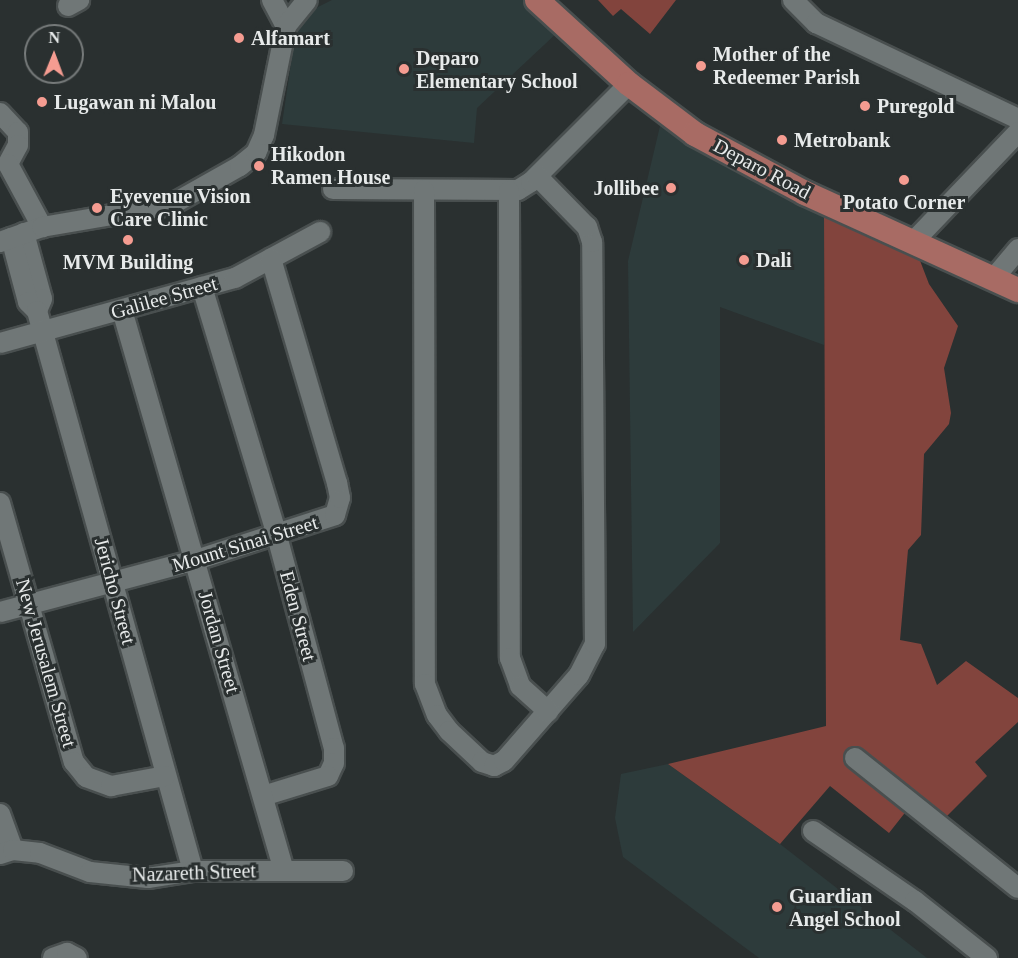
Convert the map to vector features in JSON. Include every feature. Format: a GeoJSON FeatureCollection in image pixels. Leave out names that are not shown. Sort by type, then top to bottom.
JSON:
{"type":"FeatureCollection","features":[{"type":"Feature","properties":{"kind":"main road","name":"Deparo Road"},"geometry":{"type":"LineString","coordinates":[[537,0],[629,84],[714,144],[805,193],[1018,290]]}},
{"type":"Feature","properties":{"kind":"street"},"geometry":{"type":"LineString","coordinates":[[272,0],[286,26]]}},
{"type":"Feature","properties":{"kind":"street"},"geometry":{"type":"LineString","coordinates":[[19,235],[171,205],[205,189],[256,153],[264,135],[286,26],[307,0]]}},
{"type":"Feature","properties":{"kind":"street"},"geometry":{"type":"LineString","coordinates":[[793,0],[816,23],[1018,118]]}},
{"type":"Feature","properties":{"kind":"street"},"geometry":{"type":"LineString","coordinates":[[333,189],[509,191],[525,187],[629,84]]}},
{"type":"Feature","properties":{"kind":"street"},"geometry":{"type":"LineString","coordinates":[[0,113],[18,132],[18,145],[4,165]]}},
{"type":"Feature","properties":{"kind":"street"},"geometry":{"type":"LineString","coordinates":[[913,242],[1018,132]]}},
{"type":"Feature","properties":{"kind":"street","name":"Jericho Street"},"geometry":{"type":"LineString","coordinates":[[4,165],[19,235],[42,299],[37,311],[193,871]]}},
{"type":"Feature","properties":{"kind":"street"},"geometry":{"type":"LineString","coordinates":[[424,190],[425,684],[437,715],[449,731],[489,765],[504,761],[548,711],[588,664],[595,644],[593,251],[587,227],[537,176]]}},
{"type":"Feature","properties":{"kind":"street"},"geometry":{"type":"LineString","coordinates":[[509,191],[510,658],[520,686],[548,711]]}},
{"type":"Feature","properties":{"kind":"street","name":"Galilee Street"},"geometry":{"type":"LineString","coordinates":[[0,343],[235,278],[320,232]]}},
{"type":"Feature","properties":{"kind":"street"},"geometry":{"type":"LineString","coordinates":[[994,278],[1018,249]]}},
{"type":"Feature","properties":{"kind":"street","name":"Mount Sinai Street"},"geometry":{"type":"LineString","coordinates":[[0,612],[196,560],[277,536],[335,515],[340,498],[271,259]]}},
{"type":"Feature","properties":{"kind":"street","name":"Eden Street"},"geometry":{"type":"LineString","coordinates":[[202,287],[277,536],[334,748],[334,763],[328,776],[263,796]]}},
{"type":"Feature","properties":{"kind":"street","name":"Jordan Street"},"geometry":{"type":"LineString","coordinates":[[122,310],[284,871]]}},
{"type":"Feature","properties":{"kind":"street","name":"New Jerusalem Street"},"geometry":{"type":"LineString","coordinates":[[0,503],[74,762],[86,777],[111,786],[165,776]]}},
{"type":"Feature","properties":{"kind":"street"},"geometry":{"type":"LineString","coordinates":[[855,758],[1018,888]]}},
{"type":"Feature","properties":{"kind":"street"},"geometry":{"type":"LineString","coordinates":[[1,819],[6,852]]}},
{"type":"Feature","properties":{"kind":"street"},"geometry":{"type":"LineString","coordinates":[[813,831],[915,901],[987,958]]}},
{"type":"Feature","properties":{"kind":"street","name":"Nazareth Street"},"geometry":{"type":"LineString","coordinates":[[6,852],[40,853],[90,872],[148,878],[193,871],[344,871]]}},
{"type":"Feature","properties":{"kind":"street"},"geometry":{"type":"LineString","coordinates":[[55,956],[67,953],[77,958]]}},
{"type":"Feature","properties":{"kind":"shaded area","name":"Deparo Elementary School"},"geometry":{"type":"Polygon","coordinates":[[[332,0],[530,0],[560,30],[477,108],[474,143],[282,124],[296,30],[318,7],[332,0]]]}},
{"type":"Feature","properties":{"kind":"shaded area"},"geometry":{"type":"Polygon","coordinates":[[[598,0],[676,0],[650,34],[621,9],[613,16],[598,0]]]}},
{"type":"Feature","properties":{"kind":"shaded area"},"geometry":{"type":"Polygon","coordinates":[[[661,122],[773,190],[824,212],[824,345],[720,307],[720,543],[633,632],[628,261],[661,122]]]}},
{"type":"Feature","properties":{"kind":"shaded area"},"geometry":{"type":"Polygon","coordinates":[[[824,212],[919,258],[929,284],[958,326],[944,368],[951,413],[949,424],[924,454],[921,535],[908,550],[900,640],[921,644],[937,685],[966,661],[1018,698],[1018,722],[975,762],[987,776],[942,821],[915,800],[889,833],[830,786],[780,844],[668,764],[826,726],[824,212]]]}},
{"type":"Feature","properties":{"kind":"shaded area","name":"Guardian Angel School"},"geometry":{"type":"Polygon","coordinates":[[[668,764],[780,844],[927,958],[759,958],[623,857],[615,818],[621,774],[668,764]]]}},
{"type":"Feature","properties":{"kind":"place","name":"Alfamart"},"geometry":{"type":"Point","coordinates":[239,38]}},
{"type":"Feature","properties":{"kind":"place","name":"Mother of the Redeemer Parish"},"geometry":{"type":"Point","coordinates":[701,66]}},
{"type":"Feature","properties":{"kind":"place","name":"Deparo Elementary School"},"geometry":{"type":"Point","coordinates":[404,69]}},
{"type":"Feature","properties":{"kind":"place","name":"Lugawan ni Malou"},"geometry":{"type":"Point","coordinates":[42,102]}},
{"type":"Feature","properties":{"kind":"place","name":"Puregold"},"geometry":{"type":"Point","coordinates":[865,106]}},
{"type":"Feature","properties":{"kind":"place","name":"Metrobank"},"geometry":{"type":"Point","coordinates":[782,140]}},
{"type":"Feature","properties":{"kind":"place","name":"Hikodon Ramen House"},"geometry":{"type":"Point","coordinates":[259,166]}},
{"type":"Feature","properties":{"kind":"place","name":"Potato Corner"},"geometry":{"type":"Point","coordinates":[904,180]}},
{"type":"Feature","properties":{"kind":"place","name":"Jollibee"},"geometry":{"type":"Point","coordinates":[671,188]}},
{"type":"Feature","properties":{"kind":"place","name":"Eyevenue Vision Care Clinic"},"geometry":{"type":"Point","coordinates":[97,208]}},
{"type":"Feature","properties":{"kind":"place","name":"MVM Building"},"geometry":{"type":"Point","coordinates":[128,240]}},
{"type":"Feature","properties":{"kind":"place","name":"Dali"},"geometry":{"type":"Point","coordinates":[744,260]}},
{"type":"Feature","properties":{"kind":"place","name":"Guardian Angel School"},"geometry":{"type":"Point","coordinates":[777,907]}}]}
